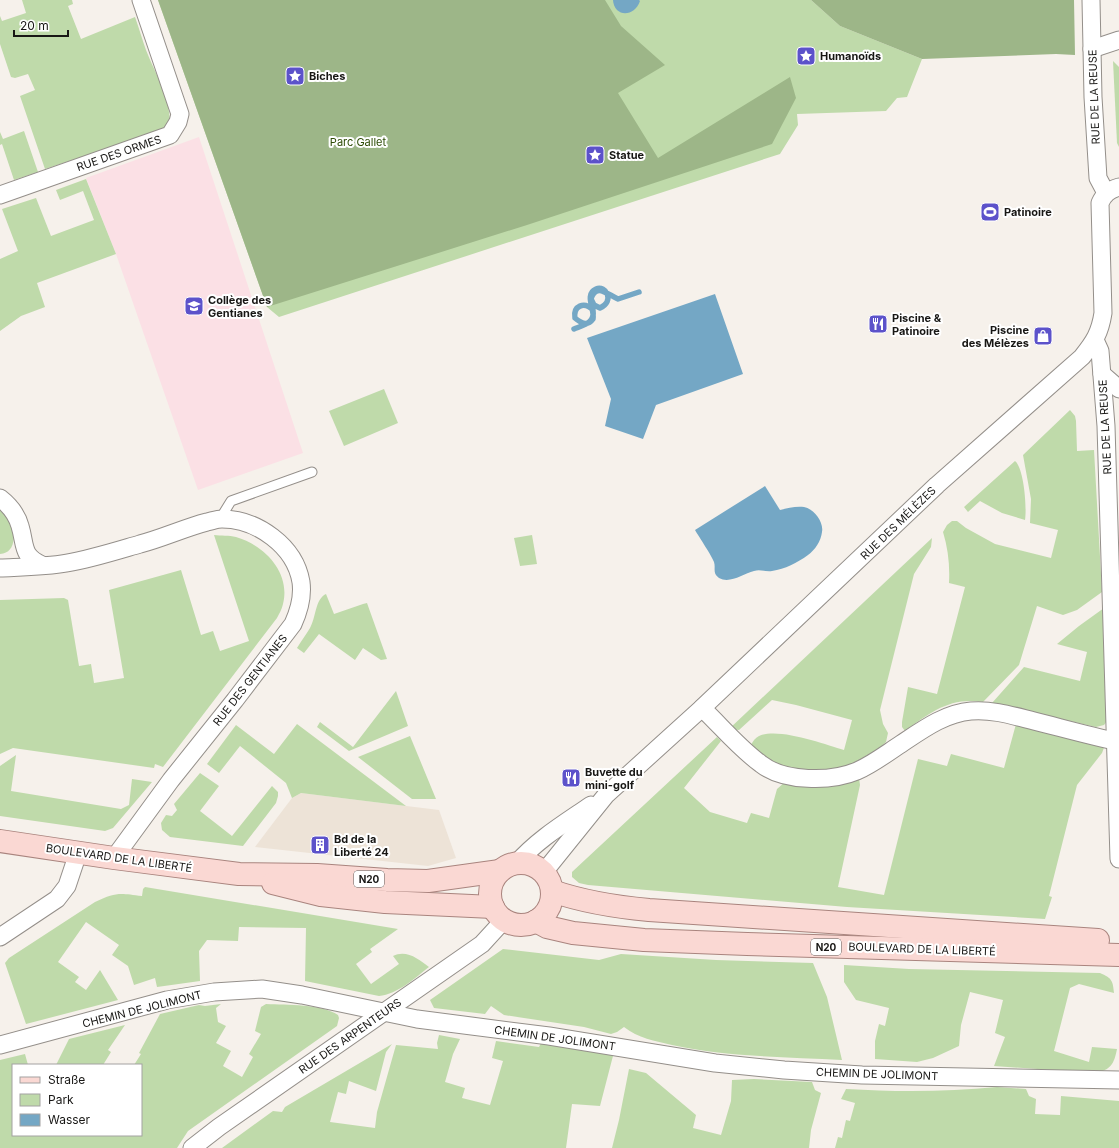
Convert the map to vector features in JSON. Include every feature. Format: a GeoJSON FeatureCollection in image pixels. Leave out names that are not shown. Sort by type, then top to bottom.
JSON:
{"type":"FeatureCollection","features":[{"type":"Feature","properties":{"kind":"main road","name":"BOULEVARD DE LA LIBERTÉ"},"geometry":{"type":"LineString","coordinates":[[0,841],[114,858],[239,874],[317,875],[387,880],[428,881],[508,867]]}},
{"type":"Feature","properties":{"kind":"main road","name":"N20"},"geometry":{"type":"LineString","coordinates":[[508,867],[527,863],[536,866],[548,881]]}},
{"type":"Feature","properties":{"kind":"main road"},"geometry":{"type":"LineString","coordinates":[[498,913],[490,897],[491,888],[494,879],[508,867]]}},
{"type":"Feature","properties":{"kind":"main road","name":"BOULEVARD DE LA LIBERTÉ"},"geometry":{"type":"LineString","coordinates":[[239,874],[321,895],[498,913]]}},
{"type":"Feature","properties":{"kind":"main road","name":"BOULEVARD DE LA LIBERTÉ"},"geometry":{"type":"LineString","coordinates":[[548,881],[580,899],[612,906],[649,910],[1119,941]]}},
{"type":"Feature","properties":{"kind":"main road"},"geometry":{"type":"LineString","coordinates":[[536,921],[544,916],[552,900],[548,881]]}},
{"type":"Feature","properties":{"kind":"main road","name":"N20"},"geometry":{"type":"LineString","coordinates":[[498,913],[512,924],[520,925],[536,921]]}},
{"type":"Feature","properties":{"kind":"main road","name":"BOULEVARD DE LA LIBERTÉ"},"geometry":{"type":"LineString","coordinates":[[536,921],[547,927],[573,934],[644,940],[1119,955]]}},
{"type":"Feature","properties":{"kind":"street","name":"RUE DES ORMES"},"geometry":{"type":"LineString","coordinates":[[0,195],[170,135],[174,130],[180,114],[141,0]]}},
{"type":"Feature","properties":{"kind":"street","name":"RUE DE LA REUSE"},"geometry":{"type":"LineString","coordinates":[[1091,0],[1093,97],[1098,178],[1112,190],[1102,198],[1100,208],[1103,314],[1095,340],[1100,351],[1115,570],[1119,859]]}},
{"type":"Feature","properties":{"kind":"street"},"geometry":{"type":"LineString","coordinates":[[1092,49],[1119,40]]}},
{"type":"Feature","properties":{"kind":"street","name":"RUE DES MÉLÈZES"},"geometry":{"type":"LineString","coordinates":[[508,867],[549,833],[606,795],[702,708],[937,485],[1082,356],[1095,340]]}},
{"type":"Feature","properties":{"kind":"street"},"geometry":{"type":"LineString","coordinates":[[1102,374],[1119,389]]}},
{"type":"Feature","properties":{"kind":"street"},"geometry":{"type":"LineString","coordinates":[[0,498],[17,518],[20,525],[25,550],[32,560],[42,565]]}},
{"type":"Feature","properties":{"kind":"street","name":"RUE DES GENTIANES"},"geometry":{"type":"LineString","coordinates":[[0,568],[66,563],[142,544],[199,524],[220,519],[236,520],[274,538],[292,559],[298,573],[301,583],[299,611],[293,624],[171,780],[114,858]]}},
{"type":"Feature","properties":{"kind":"street"},"geometry":{"type":"LineString","coordinates":[[702,708],[762,764],[774,771],[790,776],[811,778],[838,776],[856,772],[870,765],[938,721],[956,713],[972,710],[1009,714],[1118,742]]}},
{"type":"Feature","properties":{"kind":"street","name":"RUE DES MÉLÈZES"},"geometry":{"type":"LineString","coordinates":[[548,881],[606,795]]}},
{"type":"Feature","properties":{"kind":"street"},"geometry":{"type":"LineString","coordinates":[[0,937],[57,899],[67,886],[78,853]]}},
{"type":"Feature","properties":{"kind":"street","name":"RUE DES ARPENTEURS"},"geometry":{"type":"LineString","coordinates":[[192,1148],[219,1127],[482,944],[498,913]]}},
{"type":"Feature","properties":{"kind":"street","name":"CHEMIN DE JOLIMONT"},"geometry":{"type":"LineString","coordinates":[[0,1045],[167,1000],[214,992],[262,989],[302,995],[417,1019],[549,1036],[715,1063],[784,1070],[862,1074],[1119,1080]]}},
{"type":"Feature","properties":{"kind":"lane"},"geometry":{"type":"LineString","coordinates":[[220,519],[231,501],[312,472]]}},
{"type":"Feature","properties":{"kind":"shaded area","name":"Collège des Gentianes"},"geometry":{"type":"Polygon","coordinates":[[[199,137],[303,453],[198,490],[116,254],[86,178],[199,137]]]}},
{"type":"Feature","properties":{"kind":"shaded area"},"geometry":{"type":"Polygon","coordinates":[[[301,793],[439,810],[456,858],[428,866],[255,847],[292,798],[301,793]]]}},
{"type":"Feature","properties":{"kind":"green space"},"geometry":{"type":"Polygon","coordinates":[[[22,0],[72,0],[73,4],[68,6],[81,39],[135,17],[146,50],[168,104],[170,123],[163,130],[45,169],[20,96],[35,90],[28,74],[15,78],[11,77],[0,44],[0,16],[2,21],[26,13],[22,0]]]}},
{"type":"Feature","properties":{"kind":"green space","name":"Parc Gallet"},"geometry":{"type":"Polygon","coordinates":[[[158,0],[811,0],[840,26],[922,59],[907,97],[897,98],[886,111],[797,114],[798,125],[780,154],[279,317],[267,307],[158,0]]]}},
{"type":"Feature","properties":{"kind":"green space","name":"Parc Gallet"},"geometry":{"type":"Polygon","coordinates":[[[158,0],[605,0],[621,26],[665,65],[618,93],[658,158],[790,77],[796,98],[772,144],[527,225],[267,307],[158,0]]]}},
{"type":"Feature","properties":{"kind":"green space"},"geometry":{"type":"Polygon","coordinates":[[[811,0],[1074,0],[1075,55],[1056,54],[922,59],[840,26],[811,0]]]}},
{"type":"Feature","properties":{"kind":"green space"},"geometry":{"type":"Polygon","coordinates":[[[1113,61],[1119,67],[1119,147],[1117,143],[1113,61]]]}},
{"type":"Feature","properties":{"kind":"green space"},"geometry":{"type":"Polygon","coordinates":[[[24,131],[38,172],[14,180],[2,144],[0,145],[0,132],[3,139],[24,131]]]}},
{"type":"Feature","properties":{"kind":"green space"},"geometry":{"type":"Polygon","coordinates":[[[86,179],[116,254],[37,283],[45,307],[21,316],[0,331],[0,259],[18,251],[2,209],[36,198],[51,236],[94,220],[83,191],[60,200],[56,190],[86,179]]]}},
{"type":"Feature","properties":{"kind":"green space"},"geometry":{"type":"Polygon","coordinates":[[[384,389],[398,423],[344,446],[329,411],[384,389]]]}},
{"type":"Feature","properties":{"kind":"green space"},"geometry":{"type":"Polygon","coordinates":[[[1070,410],[1075,416],[1076,421],[1077,451],[1094,450],[1102,592],[1077,610],[1063,615],[1037,606],[1019,665],[983,702],[971,701],[951,704],[932,712],[905,731],[902,727],[902,722],[908,687],[937,694],[965,587],[949,583],[948,557],[943,532],[947,525],[952,521],[957,521],[966,528],[995,544],[1051,558],[1058,530],[1030,523],[1031,499],[1023,455],[1070,410]]]}},
{"type":"Feature","properties":{"kind":"green space"},"geometry":{"type":"Polygon","coordinates":[[[1015,461],[1021,471],[1023,480],[1026,507],[1025,520],[1002,513],[980,501],[968,512],[964,507],[1015,461]]]}},
{"type":"Feature","properties":{"kind":"green space"},"geometry":{"type":"Polygon","coordinates":[[[0,510],[10,522],[14,539],[10,549],[6,553],[0,554],[0,510]]]}},
{"type":"Feature","properties":{"kind":"green space"},"geometry":{"type":"Polygon","coordinates":[[[214,535],[236,537],[256,546],[265,553],[279,571],[283,581],[283,604],[277,618],[163,767],[155,764],[154,768],[13,748],[0,754],[0,600],[64,598],[68,600],[79,666],[91,664],[94,683],[124,678],[109,590],[181,570],[201,635],[213,631],[220,651],[249,641],[214,535]]]}},
{"type":"Feature","properties":{"kind":"green space"},"geometry":{"type":"Polygon","coordinates":[[[532,535],[537,564],[520,566],[514,538],[532,535]]]}},
{"type":"Feature","properties":{"kind":"green space"},"geometry":{"type":"Polygon","coordinates":[[[932,538],[931,547],[914,574],[880,710],[883,724],[888,733],[886,742],[880,748],[852,764],[822,773],[793,770],[761,757],[751,745],[759,736],[767,734],[801,737],[844,750],[852,720],[772,700],[739,730],[729,729],[932,538]]]}},
{"type":"Feature","properties":{"kind":"green space"},"geometry":{"type":"Polygon","coordinates":[[[326,594],[334,614],[367,603],[387,659],[381,660],[363,648],[355,660],[319,634],[304,653],[297,648],[312,624],[316,609],[322,596],[326,594]]]}},
{"type":"Feature","properties":{"kind":"green space"},"geometry":{"type":"Polygon","coordinates":[[[1104,608],[1108,720],[1104,725],[1096,727],[992,703],[1024,667],[1080,681],[1087,652],[1057,644],[1104,608]]]}},
{"type":"Feature","properties":{"kind":"green space"},"geometry":{"type":"Polygon","coordinates":[[[396,691],[408,726],[349,751],[317,727],[320,722],[353,747],[396,691]]]}},
{"type":"Feature","properties":{"kind":"green space"},"geometry":{"type":"Polygon","coordinates":[[[297,724],[406,806],[301,793],[292,798],[286,783],[240,746],[219,773],[207,764],[236,725],[274,754],[297,724]]]}},
{"type":"Feature","properties":{"kind":"green space"},"geometry":{"type":"Polygon","coordinates":[[[1016,724],[1105,745],[1102,753],[1077,785],[1049,896],[1052,897],[1045,919],[847,907],[588,885],[579,883],[572,877],[572,872],[717,737],[721,741],[684,788],[710,812],[747,823],[751,813],[769,818],[777,789],[785,782],[859,778],[860,785],[838,887],[884,895],[918,759],[947,766],[951,754],[1004,768],[1016,724]]]}},
{"type":"Feature","properties":{"kind":"green space"},"geometry":{"type":"Polygon","coordinates":[[[410,736],[436,799],[412,799],[358,757],[410,736]]]}},
{"type":"Feature","properties":{"kind":"green space"},"geometry":{"type":"Polygon","coordinates":[[[16,755],[11,791],[121,809],[129,805],[132,779],[152,782],[113,828],[105,831],[0,816],[0,766],[16,755]]]}},
{"type":"Feature","properties":{"kind":"green space"},"geometry":{"type":"Polygon","coordinates":[[[200,773],[219,786],[200,811],[232,836],[272,786],[278,792],[276,803],[243,846],[170,837],[162,830],[161,823],[166,815],[172,816],[177,810],[174,804],[200,773]]]}},
{"type":"Feature","properties":{"kind":"green space"},"geometry":{"type":"Polygon","coordinates":[[[145,887],[398,929],[370,949],[372,952],[356,964],[371,984],[399,964],[393,956],[398,954],[407,954],[412,956],[429,967],[399,989],[386,995],[379,996],[305,981],[306,928],[239,927],[238,941],[207,940],[199,951],[200,981],[157,987],[155,978],[134,985],[128,966],[112,955],[119,945],[86,922],[58,962],[79,977],[75,982],[86,990],[100,970],[118,1000],[26,1024],[5,963],[9,958],[95,902],[108,896],[118,894],[142,896],[143,889],[145,887]]]}},
{"type":"Feature","properties":{"kind":"green space"},"geometry":{"type":"Polygon","coordinates":[[[503,949],[599,960],[621,954],[716,960],[813,963],[827,997],[842,1060],[756,1056],[693,1049],[647,1039],[629,1031],[624,1027],[611,1034],[584,1027],[504,1015],[491,1006],[485,1014],[434,1008],[430,1000],[503,949]]]}},
{"type":"Feature","properties":{"kind":"green space"},"geometry":{"type":"Polygon","coordinates":[[[844,965],[909,969],[1100,973],[1111,980],[1114,993],[1079,984],[1070,988],[1054,1051],[1089,1062],[1092,1047],[1117,1049],[1115,1059],[1111,1066],[1105,1070],[1095,1073],[994,1066],[1005,1037],[995,1033],[1003,1000],[970,992],[961,1025],[959,1046],[933,1058],[917,1062],[875,1059],[875,1041],[879,1024],[885,1026],[889,1008],[856,1000],[844,982],[844,965]]]}},
{"type":"Feature","properties":{"kind":"green space"},"geometry":{"type":"Polygon","coordinates":[[[221,1004],[216,1008],[218,1022],[226,1026],[216,1043],[231,1051],[223,1066],[242,1077],[253,1057],[249,1054],[261,1034],[255,1031],[261,1007],[266,1004],[314,1007],[331,1011],[338,1015],[339,1018],[337,1026],[188,1131],[177,1148],[0,1148],[0,1060],[25,1054],[28,1064],[12,1064],[12,1136],[142,1136],[142,1064],[135,1064],[141,1054],[139,1053],[160,1014],[199,1005],[205,1006],[221,1004]]]}},
{"type":"Feature","properties":{"kind":"green space"},"geometry":{"type":"Polygon","coordinates":[[[125,1025],[108,1050],[111,1052],[104,1064],[56,1064],[69,1039],[125,1025]]]}},
{"type":"Feature","properties":{"kind":"green space"},"geometry":{"type":"Polygon","coordinates":[[[439,1035],[460,1039],[453,1054],[445,1082],[465,1088],[462,1098],[490,1105],[503,1061],[492,1058],[496,1041],[539,1047],[542,1041],[614,1052],[600,1106],[572,1104],[566,1148],[222,1148],[273,1111],[282,1112],[285,1107],[392,1044],[386,1052],[376,1091],[349,1081],[346,1094],[338,1092],[330,1122],[375,1128],[377,1112],[396,1045],[438,1049],[437,1043],[439,1035]]]}},
{"type":"Feature","properties":{"kind":"green space"},"geometry":{"type":"Polygon","coordinates":[[[629,1069],[646,1073],[696,1115],[693,1128],[721,1135],[731,1101],[732,1080],[754,1079],[812,1082],[815,1090],[821,1093],[811,1130],[809,1148],[612,1148],[629,1069]]]}},
{"type":"Feature","properties":{"kind":"green space"},"geometry":{"type":"Polygon","coordinates":[[[997,1087],[1026,1089],[1029,1096],[1036,1099],[1035,1114],[1060,1115],[1061,1096],[1119,1101],[1119,1148],[835,1148],[838,1137],[842,1138],[846,1120],[850,1121],[855,1103],[841,1099],[846,1089],[922,1091],[997,1087]]]}},
{"type":"Feature","properties":{"kind":"water"},"geometry":{"type":"Polygon","coordinates":[[[613,0],[640,1],[637,7],[629,13],[625,13],[617,10],[614,6],[613,0]]]}},
{"type":"Feature","properties":{"kind":"water"},"geometry":{"type":"Polygon","coordinates":[[[715,294],[743,374],[656,405],[643,439],[605,426],[611,399],[587,338],[715,294]]]}},
{"type":"Feature","properties":{"kind":"water"},"geometry":{"type":"Polygon","coordinates":[[[765,486],[780,510],[804,507],[808,508],[818,516],[822,528],[819,542],[811,553],[786,567],[772,571],[756,570],[736,578],[723,580],[717,576],[713,559],[695,530],[765,486]]]}},
{"type":"Feature","properties":{"kind":"waterway"},"geometry":{"type":"LineString","coordinates":[[574,329],[585,325],[588,323],[591,321],[592,318],[593,314],[593,310],[590,307],[583,305],[580,306],[576,310],[575,318],[580,322],[585,323],[587,323],[589,323],[591,321],[593,319],[593,315],[593,311],[592,307],[590,298],[593,291],[596,289],[600,288],[606,291],[607,294],[608,298],[605,305],[600,308],[594,305],[591,299],[596,291],[603,291],[606,293],[610,295],[618,299],[639,292]]}},
{"type":"Feature","properties":{"kind":"place","name":"Humanoïds"},"geometry":{"type":"Point","coordinates":[806,56]}},
{"type":"Feature","properties":{"kind":"place","name":"Biches"},"geometry":{"type":"Point","coordinates":[295,76]}},
{"type":"Feature","properties":{"kind":"place","name":"Statue"},"geometry":{"type":"Point","coordinates":[595,155]}},
{"type":"Feature","properties":{"kind":"place","name":"Patinoire"},"geometry":{"type":"Point","coordinates":[990,212]}},
{"type":"Feature","properties":{"kind":"place","name":"Collège des Gentianes"},"geometry":{"type":"Point","coordinates":[194,306]}},
{"type":"Feature","properties":{"kind":"place","name":"Piscine & Patinoire"},"geometry":{"type":"Point","coordinates":[878,324]}},
{"type":"Feature","properties":{"kind":"place","name":"Piscine des Mélèzes"},"geometry":{"type":"Point","coordinates":[1043,336]}},
{"type":"Feature","properties":{"kind":"place","name":"Buvette du mini-golf"},"geometry":{"type":"Point","coordinates":[571,778]}},
{"type":"Feature","properties":{"kind":"place","name":"Bd de la Liberté 24"},"geometry":{"type":"Point","coordinates":[320,845]}}]}
